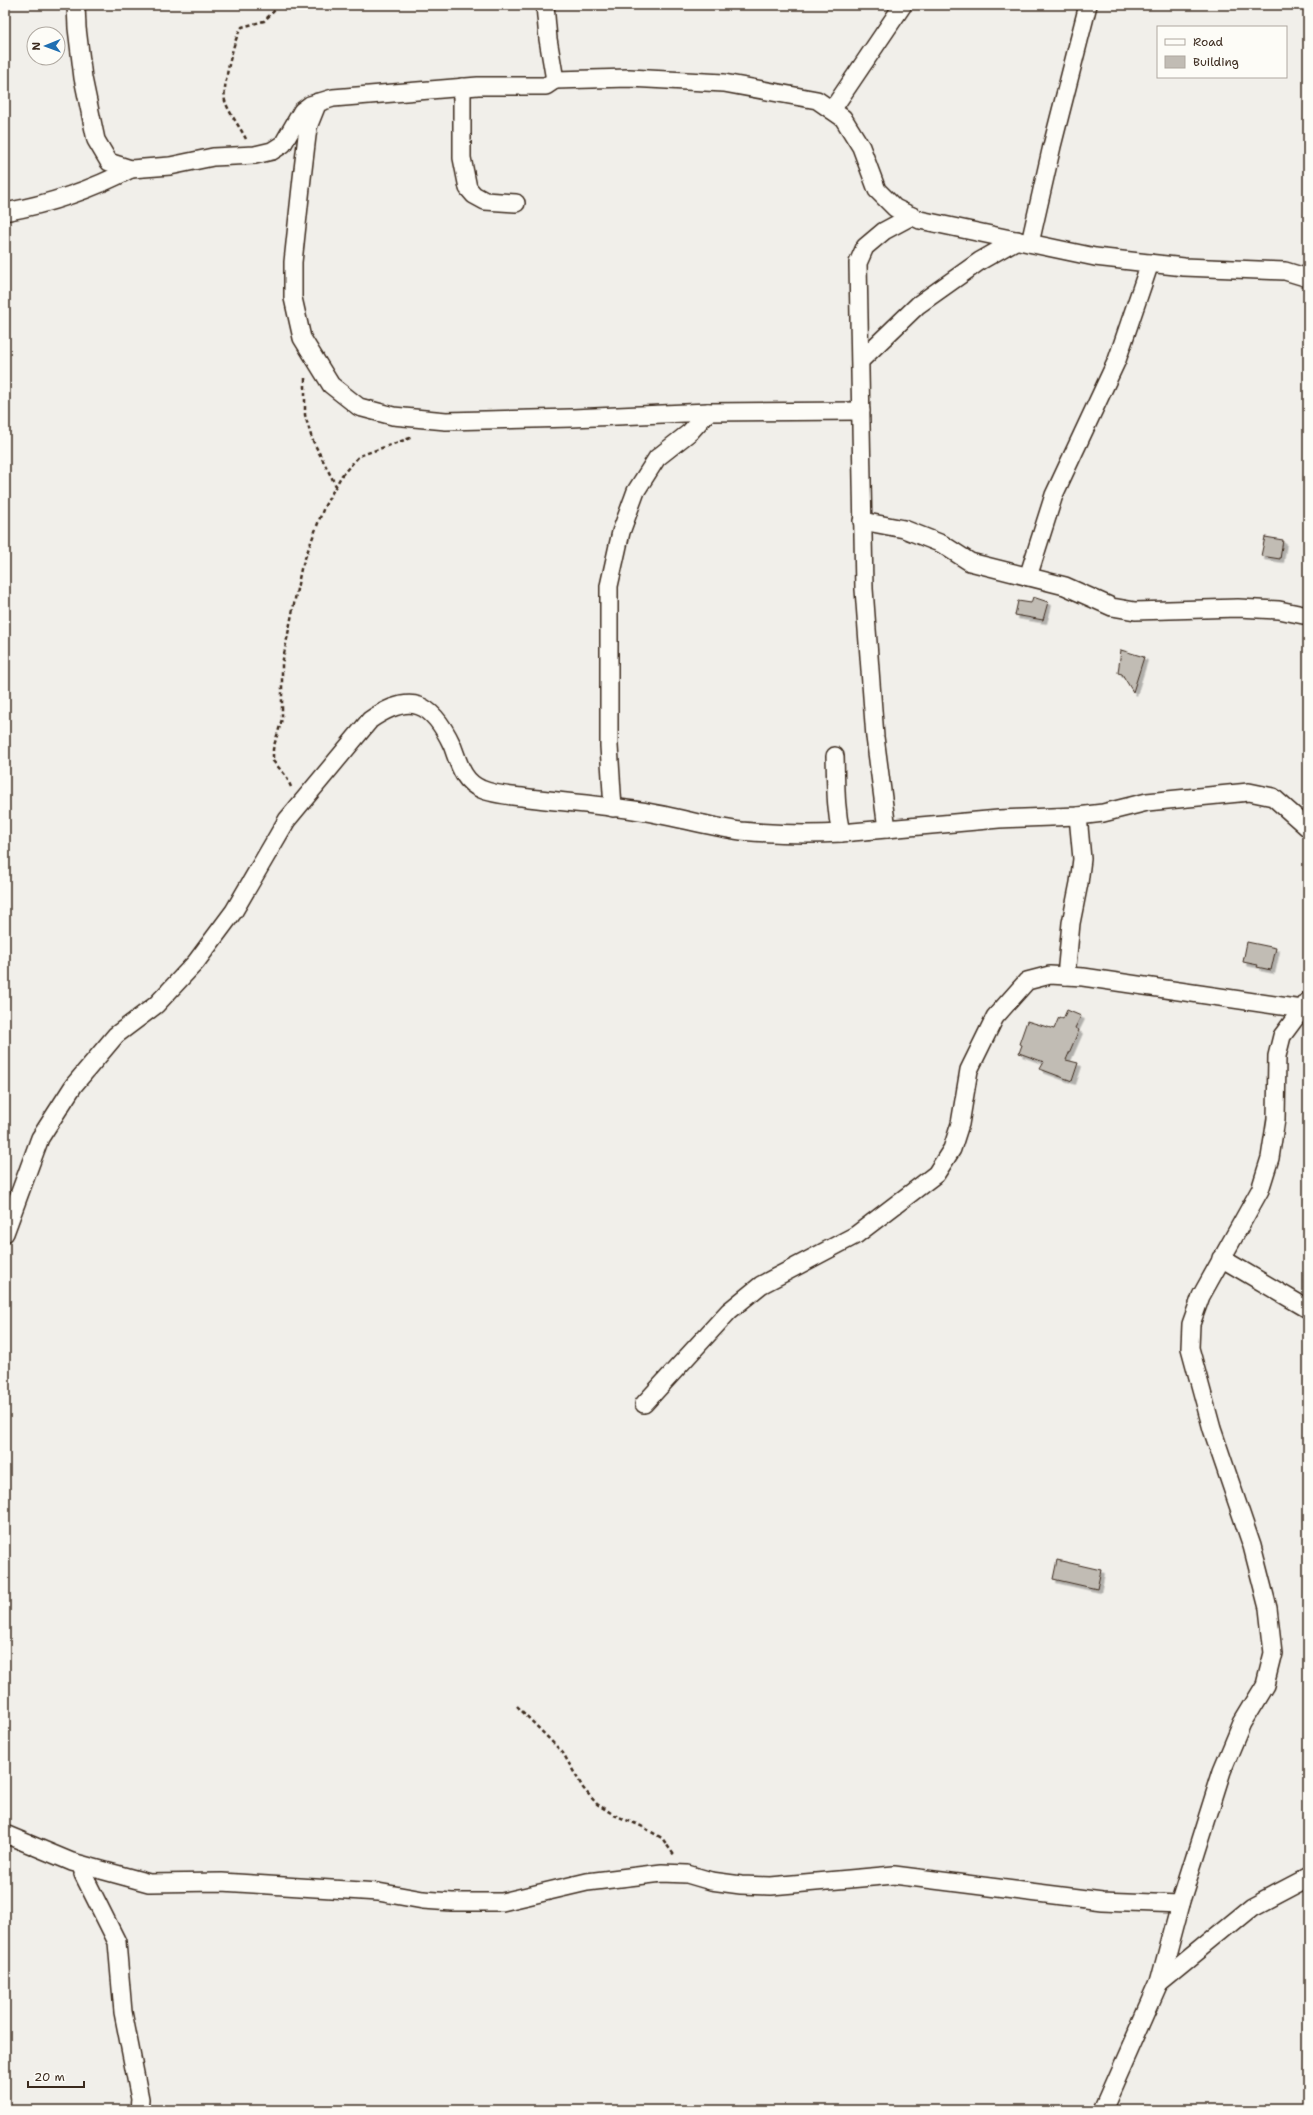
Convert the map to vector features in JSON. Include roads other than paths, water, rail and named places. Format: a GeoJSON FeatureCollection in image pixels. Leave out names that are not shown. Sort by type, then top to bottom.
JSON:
{"type":"FeatureCollection","features":[{"type":"Feature","properties":{"kind":"street"},"geometry":{"type":"LineString","coordinates":[[76,5],[83,78],[96,140],[109,162],[131,169],[170,166],[213,157],[255,155],[272,151],[283,144],[302,111],[318,102],[333,98],[462,87],[542,87],[555,80],[628,78],[724,82],[817,100],[832,110],[843,118],[861,147],[877,190],[895,208],[920,220],[1095,257],[1184,267],[1285,271],[1308,278]]}},
{"type":"Feature","properties":{"kind":"street"},"geometry":{"type":"LineString","coordinates":[[546,5],[548,39],[555,80]]}},
{"type":"Feature","properties":{"kind":"street"},"geometry":{"type":"LineString","coordinates":[[861,360],[918,305],[980,261],[1024,241],[1052,146],[1088,5]]}},
{"type":"Feature","properties":{"kind":"street"},"geometry":{"type":"LineString","coordinates":[[832,110],[895,9]]}},
{"type":"Feature","properties":{"kind":"street"},"geometry":{"type":"LineString","coordinates":[[462,87],[462,158],[468,188],[474,195],[485,201],[516,203]]}},
{"type":"Feature","properties":{"kind":"street"},"geometry":{"type":"LineString","coordinates":[[318,102],[308,127],[293,262],[293,298],[302,338],[308,348],[331,385],[359,407],[394,416],[438,420],[572,418],[708,412],[861,411]]}},
{"type":"Feature","properties":{"kind":"street"},"geometry":{"type":"LineString","coordinates":[[5,212],[39,206],[66,197],[111,179],[131,169]]}},
{"type":"Feature","properties":{"kind":"street"},"geometry":{"type":"LineString","coordinates":[[887,830],[875,736],[864,588],[861,360],[858,263],[865,247],[884,231],[912,216]]}},
{"type":"Feature","properties":{"kind":"street"},"geometry":{"type":"LineString","coordinates":[[1028,577],[1054,496],[1118,360],[1150,263]]}},
{"type":"Feature","properties":{"kind":"street"},"geometry":{"type":"LineString","coordinates":[[613,808],[609,746],[609,586],[621,532],[636,491],[657,458],[690,432],[708,412]]}},
{"type":"Feature","properties":{"kind":"street"},"geometry":{"type":"LineString","coordinates":[[862,521],[904,528],[942,544],[970,562],[1065,586],[1112,607],[1135,611],[1238,608],[1279,610],[1308,616]]}},
{"type":"Feature","properties":{"kind":"street"},"geometry":{"type":"LineString","coordinates":[[5,1233],[40,1138],[74,1085],[116,1035],[156,1005],[196,962],[234,911],[265,856],[293,813],[370,720],[384,711],[406,703],[423,706],[435,717],[451,745],[461,770],[468,781],[482,790],[517,796],[635,810],[742,831],[818,834],[841,833],[887,830],[999,818],[1078,816],[1103,813],[1147,802],[1249,792],[1273,797],[1308,828]]}},
{"type":"Feature","properties":{"kind":"street"},"geometry":{"type":"LineString","coordinates":[[835,756],[834,789],[836,812],[841,833]]}},
{"type":"Feature","properties":{"kind":"street"},"geometry":{"type":"LineString","coordinates":[[1066,976],[1071,923],[1082,859],[1078,816]]}},
{"type":"Feature","properties":{"kind":"street"},"geometry":{"type":"LineString","coordinates":[[644,1404],[729,1312],[761,1286],[856,1235],[936,1174],[952,1149],[960,1124],[969,1070],[995,1017],[1027,981],[1050,975],[1083,977],[1305,1005],[1282,1036],[1277,1056],[1276,1119],[1270,1158],[1262,1183],[1200,1296],[1191,1324],[1190,1348],[1212,1429],[1254,1552],[1268,1608],[1273,1653],[1265,1685],[1242,1723],[1222,1771],[1180,1904],[1159,1983],[1103,2110]]}},
{"type":"Feature","properties":{"kind":"street"},"geometry":{"type":"LineString","coordinates":[[1221,1258],[1308,1309]]}},
{"type":"Feature","properties":{"kind":"street"},"geometry":{"type":"LineString","coordinates":[[5,1834],[72,1862],[148,1883],[222,1882],[378,1892],[423,1900],[452,1902],[502,1902],[587,1882],[662,1873],[687,1874],[711,1881],[771,1886],[894,1875],[1102,1901],[1180,1904]]}},
{"type":"Feature","properties":{"kind":"street"},"geometry":{"type":"LineString","coordinates":[[84,1874],[116,1942],[123,2012],[140,2099],[139,2110]]}},
{"type":"Feature","properties":{"kind":"street"},"geometry":{"type":"LineString","coordinates":[[1159,1983],[1253,1906],[1308,1877]]}}]}
